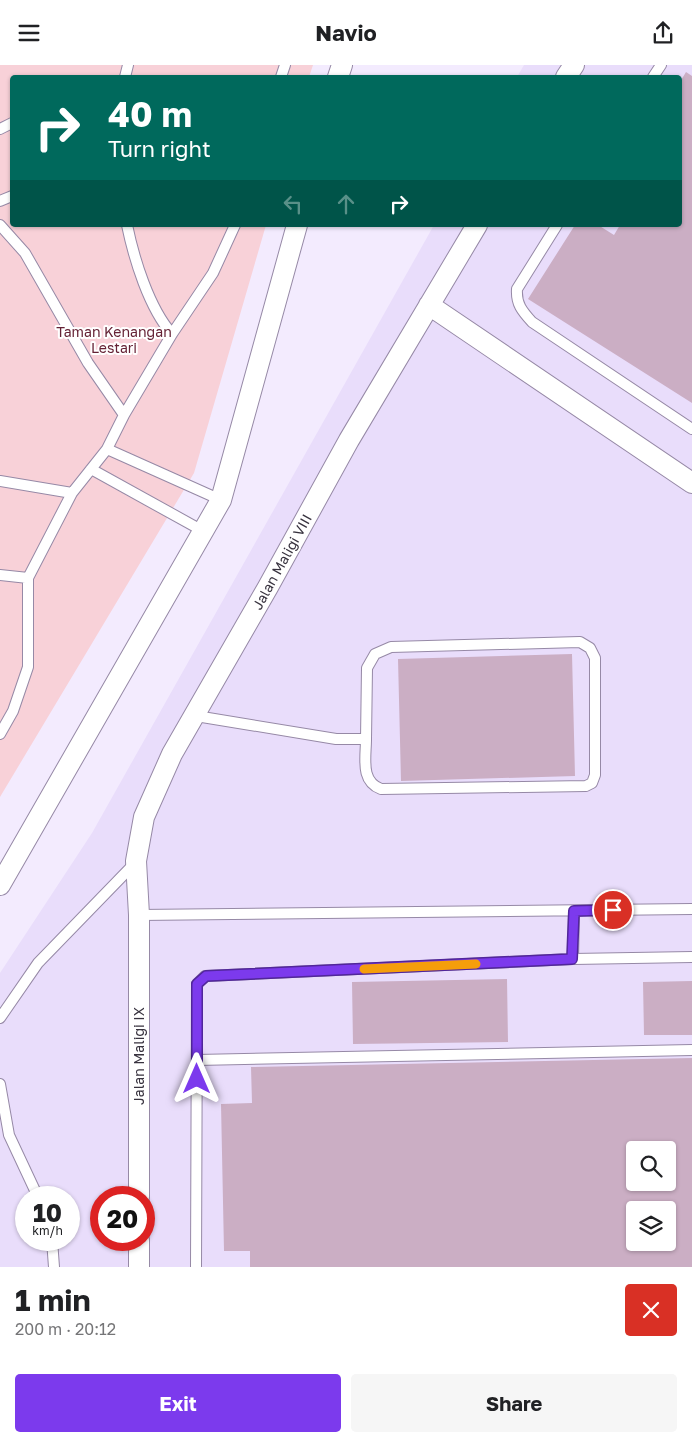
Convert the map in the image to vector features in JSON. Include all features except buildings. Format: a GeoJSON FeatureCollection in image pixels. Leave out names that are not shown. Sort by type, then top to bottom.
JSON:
{"type":"FeatureCollection","features":[{"type":"Feature","properties":{"kind":"street"},"geometry":{"type":"LineString","coordinates":[[0,885],[221,500],[296,227]]}},
{"type":"Feature","properties":{"kind":"street","name":"Jalan Maligi VIII"},"geometry":{"type":"LineString","coordinates":[[138,915],[136,861],[144,817],[172,754],[196,716],[349,440],[476,227]]}},
{"type":"Feature","properties":{"kind":"street"},"geometry":{"type":"LineString","coordinates":[[429,305],[692,483]]}},
{"type":"Feature","properties":{"kind":"street","name":"Jalan Maligi IX"},"geometry":{"type":"LineString","coordinates":[[138,915],[139,1186]]}},
{"type":"Feature","properties":{"kind":"street"},"geometry":{"type":"LineString","coordinates":[[139,1251],[139,1267]]}},
{"type":"Feature","properties":{"kind":"lane"},"geometry":{"type":"LineString","coordinates":[[0,225],[24,253],[88,363],[124,415]]}},
{"type":"Feature","properties":{"kind":"lane"},"geometry":{"type":"LineString","coordinates":[[127,227],[130,241],[154,306],[172,334]]}},
{"type":"Feature","properties":{"kind":"lane"},"geometry":{"type":"LineString","coordinates":[[0,734],[13,711],[28,667],[28,578],[72,493],[107,449],[124,415],[172,334],[213,273],[234,227]]}},
{"type":"Feature","properties":{"kind":"lane"},"geometry":{"type":"LineString","coordinates":[[556,227],[517,289],[516,301],[522,311],[532,322],[692,429]]}},
{"type":"Feature","properties":{"kind":"lane"},"geometry":{"type":"LineString","coordinates":[[107,449],[221,500]]}},
{"type":"Feature","properties":{"kind":"lane"},"geometry":{"type":"LineString","coordinates":[[91,469],[203,531]]}},
{"type":"Feature","properties":{"kind":"lane"},"geometry":{"type":"LineString","coordinates":[[0,481],[72,493]]}},
{"type":"Feature","properties":{"kind":"lane"},"geometry":{"type":"LineString","coordinates":[[0,575],[28,578]]}},
{"type":"Feature","properties":{"kind":"lane"},"geometry":{"type":"LineString","coordinates":[[580,642],[590,648],[595,658],[595,775],[592,783],[586,786],[381,789],[371,785],[366,778],[366,739],[367,668],[376,654],[391,647],[580,642]]}},
{"type":"Feature","properties":{"kind":"lane"},"geometry":{"type":"LineString","coordinates":[[196,716],[336,739],[366,739]]}},
{"type":"Feature","properties":{"kind":"lane"},"geometry":{"type":"LineString","coordinates":[[0,1018],[38,963],[136,861]]}},
{"type":"Feature","properties":{"kind":"lane"},"geometry":{"type":"LineString","coordinates":[[138,915],[692,909]]}},
{"type":"Feature","properties":{"kind":"lane"},"geometry":{"type":"LineString","coordinates":[[572,959],[574,911]]}},
{"type":"Feature","properties":{"kind":"lane"},"geometry":{"type":"LineString","coordinates":[[196,1267],[197,984],[206,976],[572,959],[692,957]]}},
{"type":"Feature","properties":{"kind":"lane"},"geometry":{"type":"LineString","coordinates":[[197,1060],[692,1049]]}},
{"type":"Feature","properties":{"kind":"lane"},"geometry":{"type":"LineString","coordinates":[[0,1084],[4,1133],[32,1186]]}},
{"type":"Feature","properties":{"kind":"lane"},"geometry":{"type":"LineString","coordinates":[[53,1251],[54,1267]]}},
{"type":"Feature","properties":{"kind":"shaded area"},"geometry":{"type":"Polygon","coordinates":[[[524,65],[692,65],[692,1267],[0,1267],[0,973],[92,833],[433,227],[682,227],[682,75],[518,75],[524,65]]]}},
{"type":"Feature","properties":{"kind":"green space","name":"Taman Kenangan Lestari"},"geometry":{"type":"Polygon","coordinates":[[[0,65],[313,65],[310,75],[10,75],[10,227],[265,227],[194,473],[0,797],[0,65]]]}},
{"type":"Feature","properties":{"kind":"slow traffic"},"geometry":{"type":"LineString","coordinates":[[364,969],[476,964]]}},
{"type":"Feature","properties":{"kind":"route"},"geometry":{"type":"LineString","coordinates":[[197,1079],[197,984],[206,976],[572,959],[574,911],[613,910]]}}]}
